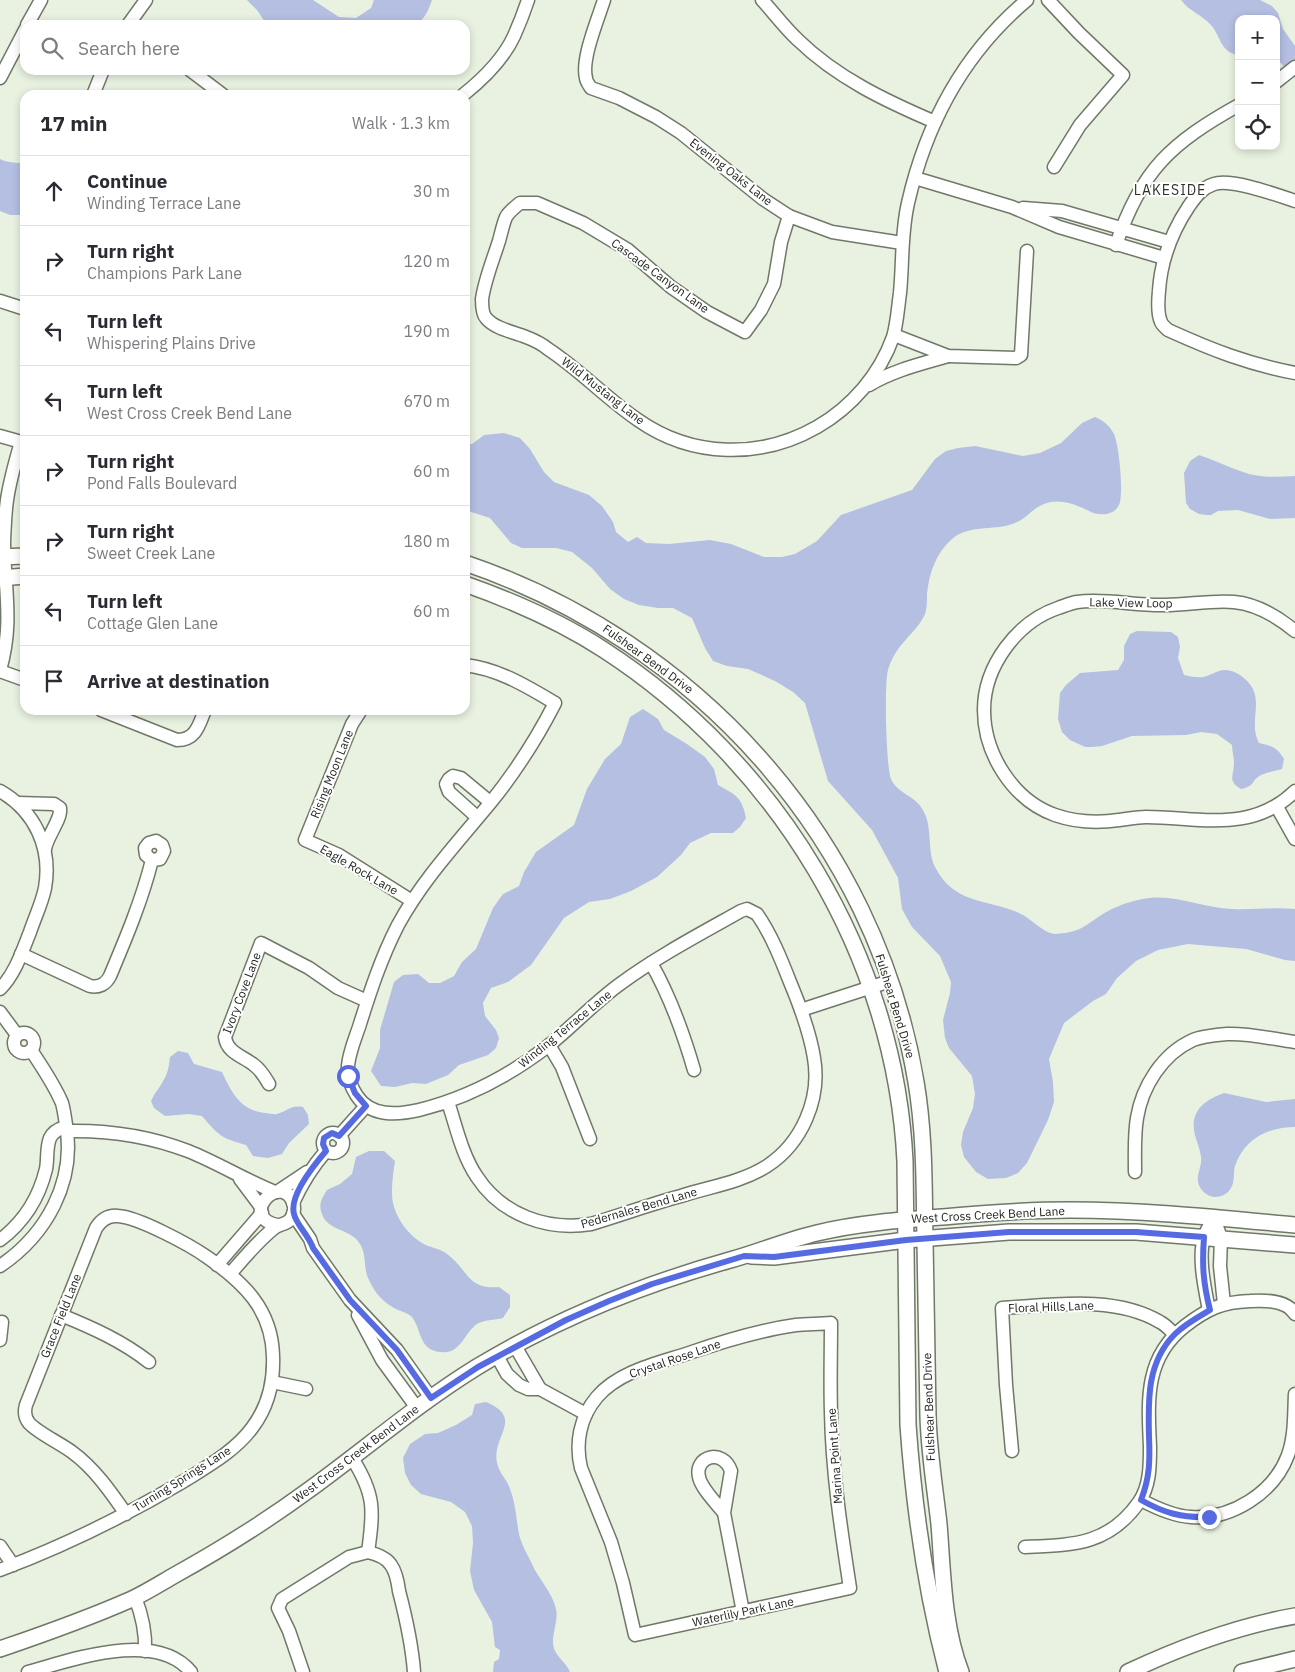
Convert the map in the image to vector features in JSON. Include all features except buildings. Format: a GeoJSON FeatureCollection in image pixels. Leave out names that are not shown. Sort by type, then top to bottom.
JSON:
{"type":"FeatureCollection","features":[{"type":"Feature","properties":{"kind":"main road"},"geometry":{"type":"LineString","coordinates":[[2,557],[20,556]]}},
{"type":"Feature","properties":{"kind":"main road","name":"Fulshear Bend Drive"},"geometry":{"type":"LineString","coordinates":[[470,565],[531,589],[600,624],[640,650],[676,677],[738,733],[791,794],[835,861],[876,942],[905,1031],[916,1081],[924,1144],[929,1452],[938,1515],[947,1619],[961,1672]]}},
{"type":"Feature","properties":{"kind":"main road"},"geometry":{"type":"LineString","coordinates":[[3,577],[20,576]]}},
{"type":"Feature","properties":{"kind":"main road","name":"Fulshear Bend Drive"},"geometry":{"type":"LineString","coordinates":[[470,586],[523,607],[579,635],[622,662],[688,714],[723,748],[778,812],[814,867],[841,918],[870,987],[887,1044],[904,1142],[910,1455],[918,1521],[932,1600],[948,1672]]}},
{"type":"Feature","properties":{"kind":"main road"},"geometry":{"type":"LineString","coordinates":[[523,607],[531,589]]}},
{"type":"Feature","properties":{"kind":"main road"},"geometry":{"type":"LineString","coordinates":[[723,748],[738,733]]}},
{"type":"Feature","properties":{"kind":"main road","name":"West Cross Creek Bend Lane"},"geometry":{"type":"LineString","coordinates":[[0,1649],[61,1628],[135,1598],[202,1560],[305,1493],[417,1408],[478,1367],[566,1320],[660,1282],[817,1233],[854,1226],[925,1218],[1009,1211],[1072,1210],[1138,1212],[1295,1225]]}},
{"type":"Feature","properties":{"kind":"main road","name":"West Cross Creek Bend Lane"},"geometry":{"type":"LineString","coordinates":[[744,1256],[774,1257],[906,1240],[1009,1232],[1136,1232],[1295,1245]]}},
{"type":"Feature","properties":{"kind":"main road"},"geometry":{"type":"LineString","coordinates":[[910,1455],[929,1452]]}},
{"type":"Feature","properties":{"kind":"main road"},"geometry":{"type":"LineString","coordinates":[[1128,1672],[1161,1656],[1260,1622],[1295,1616]]}},
{"type":"Feature","properties":{"kind":"main road"},"geometry":{"type":"LineString","coordinates":[[1242,1672],[1295,1658]]}},
{"type":"Feature","properties":{"kind":"street"},"geometry":{"type":"LineString","coordinates":[[30,20],[41,0]]}},
{"type":"Feature","properties":{"kind":"street"},"geometry":{"type":"LineString","coordinates":[[133,20],[146,0]]}},
{"type":"Feature","properties":{"kind":"street"},"geometry":{"type":"LineString","coordinates":[[470,90],[479,83],[503,55],[514,38],[528,0]]}},
{"type":"Feature","properties":{"kind":"street","name":"Evening Oaks Lane"},"geometry":{"type":"LineString","coordinates":[[604,0],[585,65],[586,78],[591,88],[619,98],[656,117],[681,133],[763,198],[789,216],[832,232],[902,243]]}},
{"type":"Feature","properties":{"kind":"street"},"geometry":{"type":"LineString","coordinates":[[762,0],[798,40],[840,74],[886,100],[935,122]]}},
{"type":"Feature","properties":{"kind":"street","name":"Wild Mustang Lane"},"geometry":{"type":"LineString","coordinates":[[520,202],[506,217],[489,272],[482,302],[486,318],[496,326],[528,337],[548,348],[638,420],[666,437],[698,447],[732,451],[761,448],[790,441],[819,426],[844,408],[864,388],[883,359],[894,335],[900,291],[902,243],[908,206],[923,149],[949,94],[992,33],[1027,0]]}},
{"type":"Feature","properties":{"kind":"street"},"geometry":{"type":"LineString","coordinates":[[1048,0],[1078,33],[1123,75],[1080,125],[1054,167]]}},
{"type":"Feature","properties":{"kind":"street"},"geometry":{"type":"LineString","coordinates":[[0,78],[20,40]]}},
{"type":"Feature","properties":{"kind":"street"},"geometry":{"type":"LineString","coordinates":[[1280,79],[1295,68]]}},
{"type":"Feature","properties":{"kind":"street"},"geometry":{"type":"LineString","coordinates":[[95,90],[100,75]]}},
{"type":"Feature","properties":{"kind":"street"},"geometry":{"type":"LineString","coordinates":[[197,75],[216,90]]}},
{"type":"Feature","properties":{"kind":"street"},"geometry":{"type":"LineString","coordinates":[[1116,245],[1131,205],[1144,182],[1162,160],[1184,139],[1206,123],[1235,107]]}},
{"type":"Feature","properties":{"kind":"street"},"geometry":{"type":"LineString","coordinates":[[915,178],[1012,207],[1059,227],[1164,258]]}},
{"type":"Feature","properties":{"kind":"street"},"geometry":{"type":"LineString","coordinates":[[1295,201],[1249,186],[1216,183],[1204,187],[1196,195],[1177,224],[1169,242],[1160,277],[1158,308],[1161,323],[1168,330],[1235,358],[1295,373]]}},
{"type":"Feature","properties":{"kind":"street","name":"Cascade Canyon Lane"},"geometry":{"type":"LineString","coordinates":[[520,202],[538,203],[583,223],[628,250],[671,287],[707,312],[745,332],[761,310],[774,284],[781,242],[789,216]]}},
{"type":"Feature","properties":{"kind":"street"},"geometry":{"type":"LineString","coordinates":[[1012,207],[1062,211],[1169,242]]}},
{"type":"Feature","properties":{"kind":"street"},"geometry":{"type":"LineString","coordinates":[[894,335],[948,356],[1016,358],[1021,355],[1027,251]]}},
{"type":"Feature","properties":{"kind":"street"},"geometry":{"type":"LineString","coordinates":[[0,301],[20,307]]}},
{"type":"Feature","properties":{"kind":"street","name":"Wild Mustang Lane"},"geometry":{"type":"LineString","coordinates":[[864,388],[884,376],[948,356]]}},
{"type":"Feature","properties":{"kind":"street"},"geometry":{"type":"LineString","coordinates":[[0,436],[20,441]]}},
{"type":"Feature","properties":{"kind":"street"},"geometry":{"type":"LineString","coordinates":[[20,452],[8,494],[5,514],[2,557],[9,613],[5,652],[0,670],[20,678]]}},
{"type":"Feature","properties":{"kind":"street","name":"Lake View Loop"},"geometry":{"type":"LineString","coordinates":[[1295,631],[1276,617],[1256,608],[1235,602],[1166,605],[1076,602],[1037,618],[1015,636],[1005,648],[994,667],[987,688],[984,709],[986,734],[1005,776],[1019,792],[1035,805],[1055,815],[1098,822],[1142,817],[1212,821],[1235,820],[1277,807],[1295,791]]}},
{"type":"Feature","properties":{"kind":"street"},"geometry":{"type":"LineString","coordinates":[[218,1264],[261,1210],[265,1197],[309,1171],[326,1151],[323,1144],[326,1136],[332,1133],[339,1136],[366,1106],[359,1099],[351,1085],[348,1068],[349,1057],[384,953],[412,901],[438,864],[490,802],[530,748],[555,703],[498,673],[470,666]]}},
{"type":"Feature","properties":{"kind":"street"},"geometry":{"type":"LineString","coordinates":[[113,715],[175,740],[187,739],[192,736],[197,730],[203,715]]}},
{"type":"Feature","properties":{"kind":"street","name":"Rising Moon Lane"},"geometry":{"type":"LineString","coordinates":[[305,840],[352,724],[358,715]]}},
{"type":"Feature","properties":{"kind":"street"},"geometry":{"type":"LineString","coordinates":[[477,817],[449,792],[446,784],[449,779],[453,776],[461,778],[490,802]]}},
{"type":"Feature","properties":{"kind":"street"},"geometry":{"type":"LineString","coordinates":[[0,791],[18,803],[27,812],[35,823],[45,849]]}},
{"type":"Feature","properties":{"kind":"street"},"geometry":{"type":"LineString","coordinates":[[0,989],[10,976],[21,954],[40,905],[45,888],[45,849],[49,834],[60,816],[60,808],[54,804],[18,803]]}},
{"type":"Feature","properties":{"kind":"street"},"geometry":{"type":"LineString","coordinates":[[1277,807],[1295,839]]}},
{"type":"Feature","properties":{"kind":"street","name":"Eagle Rock Lane"},"geometry":{"type":"LineString","coordinates":[[305,840],[339,856],[412,901]]}},
{"type":"Feature","properties":{"kind":"street"},"geometry":{"type":"LineString","coordinates":[[21,954],[87,985],[97,993],[110,976],[140,900],[152,860]]}},
{"type":"Feature","properties":{"kind":"street","name":"Pedernales Bend Lane"},"geometry":{"type":"LineString","coordinates":[[448,1102],[470,1164],[477,1177],[491,1194],[506,1207],[524,1217],[547,1224],[563,1226],[591,1224],[754,1173],[772,1162],[787,1149],[799,1133],[807,1115],[815,1088],[816,1072],[814,1056],[801,1010],[761,918],[753,911],[747,909],[741,911]]}},
{"type":"Feature","properties":{"kind":"street","name":"Winding Terrace Lane"},"geometry":{"type":"LineString","coordinates":[[366,1106],[387,1114],[397,1114],[448,1102],[470,1094],[499,1079],[550,1045],[620,984],[651,963],[741,911]]}},
{"type":"Feature","properties":{"kind":"street","name":"Ivory Cove Lane"},"geometry":{"type":"LineString","coordinates":[[269,1084],[262,1072],[228,1047],[225,1037],[261,943],[309,968],[338,988],[367,1001]]}},
{"type":"Feature","properties":{"kind":"street"},"geometry":{"type":"LineString","coordinates":[[651,963],[678,1017],[694,1070]]}},
{"type":"Feature","properties":{"kind":"street"},"geometry":{"type":"LineString","coordinates":[[801,1010],[890,981]]}},
{"type":"Feature","properties":{"kind":"street"},"geometry":{"type":"LineString","coordinates":[[0,1012],[17,1035],[26,1033],[31,1036],[34,1044],[31,1050],[54,1087],[62,1105],[67,1131],[68,1151],[66,1174],[60,1194],[49,1217],[27,1244],[0,1266]]}},
{"type":"Feature","properties":{"kind":"street"},"geometry":{"type":"LineString","coordinates":[[1135,1172],[1137,1119],[1141,1101],[1148,1082],[1161,1064],[1193,1040],[1227,1034],[1295,1042]]}},
{"type":"Feature","properties":{"kind":"street"},"geometry":{"type":"LineString","coordinates":[[550,1045],[562,1067],[590,1139]]}},
{"type":"Feature","properties":{"kind":"street"},"geometry":{"type":"LineString","coordinates":[[0,1240],[11,1232],[33,1204],[41,1186],[46,1167],[49,1140],[53,1133],[60,1128],[65,1128],[67,1131],[93,1130],[142,1137],[188,1151],[237,1175],[276,1192],[286,1194],[313,1248],[350,1300],[382,1360],[417,1408]]}},
{"type":"Feature","properties":{"kind":"street"},"geometry":{"type":"LineString","coordinates":[[230,1274],[259,1241],[291,1219],[293,1208],[309,1171]]}},
{"type":"Feature","properties":{"kind":"street"},"geometry":{"type":"LineString","coordinates":[[237,1175],[267,1222],[280,1225],[313,1248]]}},
{"type":"Feature","properties":{"kind":"street","name":"Turning Springs Lane"},"geometry":{"type":"LineString","coordinates":[[0,1570],[77,1539],[165,1492],[230,1450],[243,1438],[262,1413],[268,1398],[272,1382],[273,1348],[264,1316],[253,1297],[218,1264],[178,1240],[129,1218],[118,1216],[105,1218]]}},
{"type":"Feature","properties":{"kind":"street","name":"Grace Field Lane"},"geometry":{"type":"LineString","coordinates":[[105,1218],[96,1228],[61,1315],[26,1405],[26,1417],[33,1427],[73,1452],[90,1468],[126,1514]]}},
{"type":"Feature","properties":{"kind":"street"},"geometry":{"type":"LineString","coordinates":[[1210,1310],[1204,1286],[1202,1263],[1204,1237],[1214,1218]]}},
{"type":"Feature","properties":{"kind":"street"},"geometry":{"type":"LineString","coordinates":[[1214,1218],[1221,1238],[1220,1266],[1224,1304]]}},
{"type":"Feature","properties":{"kind":"street"},"geometry":{"type":"LineString","coordinates":[[350,1300],[397,1350],[431,1398]]}},
{"type":"Feature","properties":{"kind":"street"},"geometry":{"type":"LineString","coordinates":[[1025,1546],[1080,1543],[1100,1536],[1117,1525],[1141,1500],[1147,1484],[1150,1466],[1148,1402],[1150,1381],[1156,1361],[1174,1334],[1193,1320],[1224,1304],[1251,1301],[1276,1302],[1286,1306],[1294,1313]]}},
{"type":"Feature","properties":{"kind":"street","name":"Floral Hills Lane"},"geometry":{"type":"LineString","coordinates":[[1012,1451],[1002,1308],[1065,1304],[1130,1309],[1162,1323],[1174,1334]]}},
{"type":"Feature","properties":{"kind":"street"},"geometry":{"type":"LineString","coordinates":[[61,1315],[110,1336],[133,1349],[149,1362]]}},
{"type":"Feature","properties":{"kind":"street"},"geometry":{"type":"LineString","coordinates":[[0,1340],[2,1322]]}},
{"type":"Feature","properties":{"kind":"street","name":"Crystal Rose Lane"},"geometry":{"type":"LineString","coordinates":[[636,1635],[611,1542],[578,1456],[579,1433],[586,1414],[598,1396],[609,1386],[626,1375],[666,1360],[766,1330],[797,1325],[831,1323]]}},
{"type":"Feature","properties":{"kind":"street","name":"Marina Point Lane"},"geometry":{"type":"LineString","coordinates":[[831,1323],[831,1413],[835,1473],[840,1529],[850,1588]]}},
{"type":"Feature","properties":{"kind":"street"},"geometry":{"type":"LineString","coordinates":[[515,1346],[540,1389]]}},
{"type":"Feature","properties":{"kind":"street"},"geometry":{"type":"LineString","coordinates":[[497,1356],[512,1380],[528,1388],[540,1389],[586,1414]]}},
{"type":"Feature","properties":{"kind":"street"},"geometry":{"type":"LineString","coordinates":[[272,1382],[306,1388]]}},
{"type":"Feature","properties":{"kind":"street"},"geometry":{"type":"LineString","coordinates":[[1141,1500],[1158,1510],[1190,1518],[1209,1517],[1226,1512],[1252,1499],[1265,1490],[1278,1476],[1288,1455],[1293,1432],[1295,1394]]}},
{"type":"Feature","properties":{"kind":"street"},"geometry":{"type":"LineString","coordinates":[[352,1458],[369,1489],[373,1520],[368,1552]]}},
{"type":"Feature","properties":{"kind":"street"},"geometry":{"type":"LineString","coordinates":[[724,1514],[743,1612]]}},
{"type":"Feature","properties":{"kind":"street"},"geometry":{"type":"LineString","coordinates":[[0,1546],[13,1565]]}},
{"type":"Feature","properties":{"kind":"street"},"geometry":{"type":"LineString","coordinates":[[303,1672],[293,1642],[278,1608],[282,1600],[349,1558],[368,1552],[379,1555],[392,1565],[408,1626],[414,1672]]}},
{"type":"Feature","properties":{"kind":"street","name":"Waterlily Park Lane"},"geometry":{"type":"LineString","coordinates":[[636,1635],[850,1588]]}},
{"type":"Feature","properties":{"kind":"street"},"geometry":{"type":"LineString","coordinates":[[135,1598],[141,1614],[146,1638],[145,1651]]}},
{"type":"Feature","properties":{"kind":"street"},"geometry":{"type":"LineString","coordinates":[[28,1672],[86,1656],[110,1652],[145,1651],[170,1656],[184,1664],[191,1672]]}},
{"type":"Feature","properties":{"kind":"water"},"geometry":{"type":"Polygon","coordinates":[[[247,0],[313,0],[339,17],[356,18],[371,8],[374,0],[432,0],[421,20],[264,20],[247,0]]]}},
{"type":"Feature","properties":{"kind":"water"},"geometry":{"type":"Polygon","coordinates":[[[1181,0],[1260,0],[1272,6],[1279,15],[1235,15],[1235,54],[1224,48],[1211,25],[1181,0]]]}},
{"type":"Feature","properties":{"kind":"water"},"geometry":{"type":"Polygon","coordinates":[[[1280,19],[1283,29],[1295,46],[1295,78],[1280,62],[1280,19]]]}},
{"type":"Feature","properties":{"kind":"water"},"geometry":{"type":"Polygon","coordinates":[[[0,159],[20,163],[20,215],[10,215],[0,211],[0,159]]]}},
{"type":"Feature","properties":{"kind":"water"},"geometry":{"type":"Polygon","coordinates":[[[1095,417],[1104,422],[1114,434],[1118,448],[1120,470],[1121,491],[1119,505],[1113,512],[1100,514],[1069,503],[1050,502],[1038,507],[1017,522],[1001,527],[967,531],[959,534],[946,545],[934,564],[927,594],[925,614],[918,626],[898,649],[888,670],[886,725],[891,779],[897,788],[918,803],[925,814],[929,829],[932,860],[943,879],[952,888],[972,899],[1019,913],[1044,930],[1054,934],[1072,932],[1115,908],[1150,898],[1171,898],[1232,909],[1295,909],[1295,961],[1246,949],[1188,944],[1158,950],[1136,961],[1117,978],[1106,994],[1093,1001],[1064,1023],[1049,1059],[1054,1102],[1048,1120],[1027,1163],[1018,1173],[1006,1178],[988,1179],[976,1172],[964,1157],[961,1145],[963,1132],[973,1108],[975,1094],[972,1076],[949,1048],[945,1038],[943,1020],[951,982],[940,956],[912,927],[902,909],[898,878],[872,830],[828,781],[805,703],[793,692],[775,681],[748,669],[727,666],[713,661],[692,618],[673,608],[639,605],[624,599],[610,589],[592,568],[572,552],[556,548],[522,548],[511,543],[490,518],[470,512],[470,444],[484,435],[504,433],[520,438],[530,449],[544,472],[554,482],[589,495],[602,506],[613,522],[616,532],[628,542],[637,537],[646,543],[669,544],[710,540],[731,544],[764,557],[782,557],[795,554],[817,541],[841,515],[912,490],[935,459],[946,451],[975,446],[1023,456],[1040,453],[1061,443],[1082,423],[1095,417]]]}},
{"type":"Feature","properties":{"kind":"water"},"geometry":{"type":"Polygon","coordinates":[[[1199,455],[1249,474],[1269,477],[1295,476],[1295,518],[1270,519],[1238,510],[1218,511],[1207,515],[1199,514],[1190,509],[1186,503],[1184,473],[1190,461],[1199,455]]]}},
{"type":"Feature","properties":{"kind":"water"},"geometry":{"type":"Polygon","coordinates":[[[1137,631],[1171,632],[1178,637],[1180,647],[1178,658],[1184,675],[1203,677],[1225,670],[1241,675],[1251,686],[1255,694],[1255,726],[1259,743],[1271,746],[1279,752],[1284,759],[1282,769],[1261,775],[1251,785],[1241,789],[1234,783],[1232,778],[1234,763],[1232,745],[1217,734],[1201,732],[1186,735],[1132,736],[1093,747],[1085,747],[1070,740],[1062,732],[1058,719],[1060,693],[1080,673],[1118,670],[1124,660],[1124,646],[1130,634],[1137,631]]]}},
{"type":"Feature","properties":{"kind":"water"},"geometry":{"type":"Polygon","coordinates":[[[643,709],[658,719],[664,730],[705,757],[714,769],[718,785],[734,794],[742,805],[746,818],[740,827],[733,833],[711,833],[690,843],[681,855],[657,877],[631,891],[610,899],[589,902],[564,918],[531,965],[508,982],[491,988],[483,1003],[485,1016],[496,1030],[499,1038],[496,1048],[488,1055],[459,1065],[448,1075],[426,1084],[412,1083],[395,1087],[381,1086],[371,1071],[380,1048],[380,1030],[394,982],[403,975],[418,974],[429,983],[440,983],[454,976],[462,962],[476,949],[493,908],[503,894],[519,886],[524,872],[536,852],[574,825],[587,789],[605,759],[621,744],[630,717],[643,709]]]}},
{"type":"Feature","properties":{"kind":"water"},"geometry":{"type":"Polygon","coordinates":[[[178,1051],[188,1053],[194,1064],[222,1072],[233,1093],[249,1108],[276,1114],[292,1108],[303,1107],[308,1115],[309,1124],[289,1143],[282,1154],[268,1158],[253,1156],[246,1145],[221,1135],[202,1116],[189,1114],[165,1116],[154,1108],[151,1101],[166,1075],[170,1057],[178,1051]]]}},
{"type":"Feature","properties":{"kind":"water"},"geometry":{"type":"Polygon","coordinates":[[[1224,1093],[1266,1102],[1295,1099],[1295,1127],[1276,1129],[1258,1136],[1244,1149],[1239,1157],[1230,1190],[1224,1195],[1211,1197],[1198,1184],[1201,1160],[1195,1135],[1194,1120],[1196,1113],[1204,1103],[1224,1093]]]}},
{"type":"Feature","properties":{"kind":"water"},"geometry":{"type":"Polygon","coordinates":[[[369,1151],[384,1151],[395,1161],[392,1197],[398,1218],[409,1232],[422,1243],[447,1254],[474,1282],[488,1287],[499,1287],[510,1295],[510,1307],[503,1318],[477,1324],[453,1350],[440,1352],[433,1350],[424,1343],[411,1316],[390,1305],[374,1289],[367,1276],[364,1253],[360,1244],[351,1235],[329,1224],[322,1214],[322,1198],[327,1190],[340,1184],[352,1174],[356,1157],[369,1151]]]}},
{"type":"Feature","properties":{"kind":"water"},"geometry":{"type":"Polygon","coordinates":[[[486,1402],[498,1408],[504,1415],[504,1430],[496,1456],[498,1466],[512,1495],[519,1534],[523,1545],[554,1603],[557,1614],[553,1646],[570,1672],[493,1672],[494,1662],[499,1659],[500,1650],[495,1647],[492,1622],[474,1590],[470,1571],[473,1543],[472,1526],[465,1512],[451,1502],[421,1494],[411,1485],[405,1473],[403,1458],[410,1444],[425,1434],[438,1433],[456,1425],[472,1415],[475,1404],[486,1402]]]}},
{"type":"Feature","properties":{"kind":"district","name":"LAKESIDE"},"geometry":{"type":"Point","coordinates":[1170,190]}},
{"type":"Feature","properties":{"kind":"route"},"geometry":{"type":"LineString","coordinates":[[348,1076],[355,1093],[366,1106],[339,1136],[332,1133],[324,1138],[323,1144],[326,1151],[309,1171],[308,1177],[298,1191],[293,1203],[293,1214],[310,1239],[313,1248],[350,1300],[397,1350],[431,1398],[478,1367],[566,1320],[652,1284],[744,1256],[774,1257],[906,1240],[1009,1232],[1136,1232],[1204,1237],[1202,1263],[1204,1286],[1210,1310],[1174,1334],[1156,1361],[1150,1381],[1148,1402],[1150,1466],[1147,1484],[1141,1500],[1158,1510],[1173,1514],[1190,1518],[1209,1517]]}}]}
